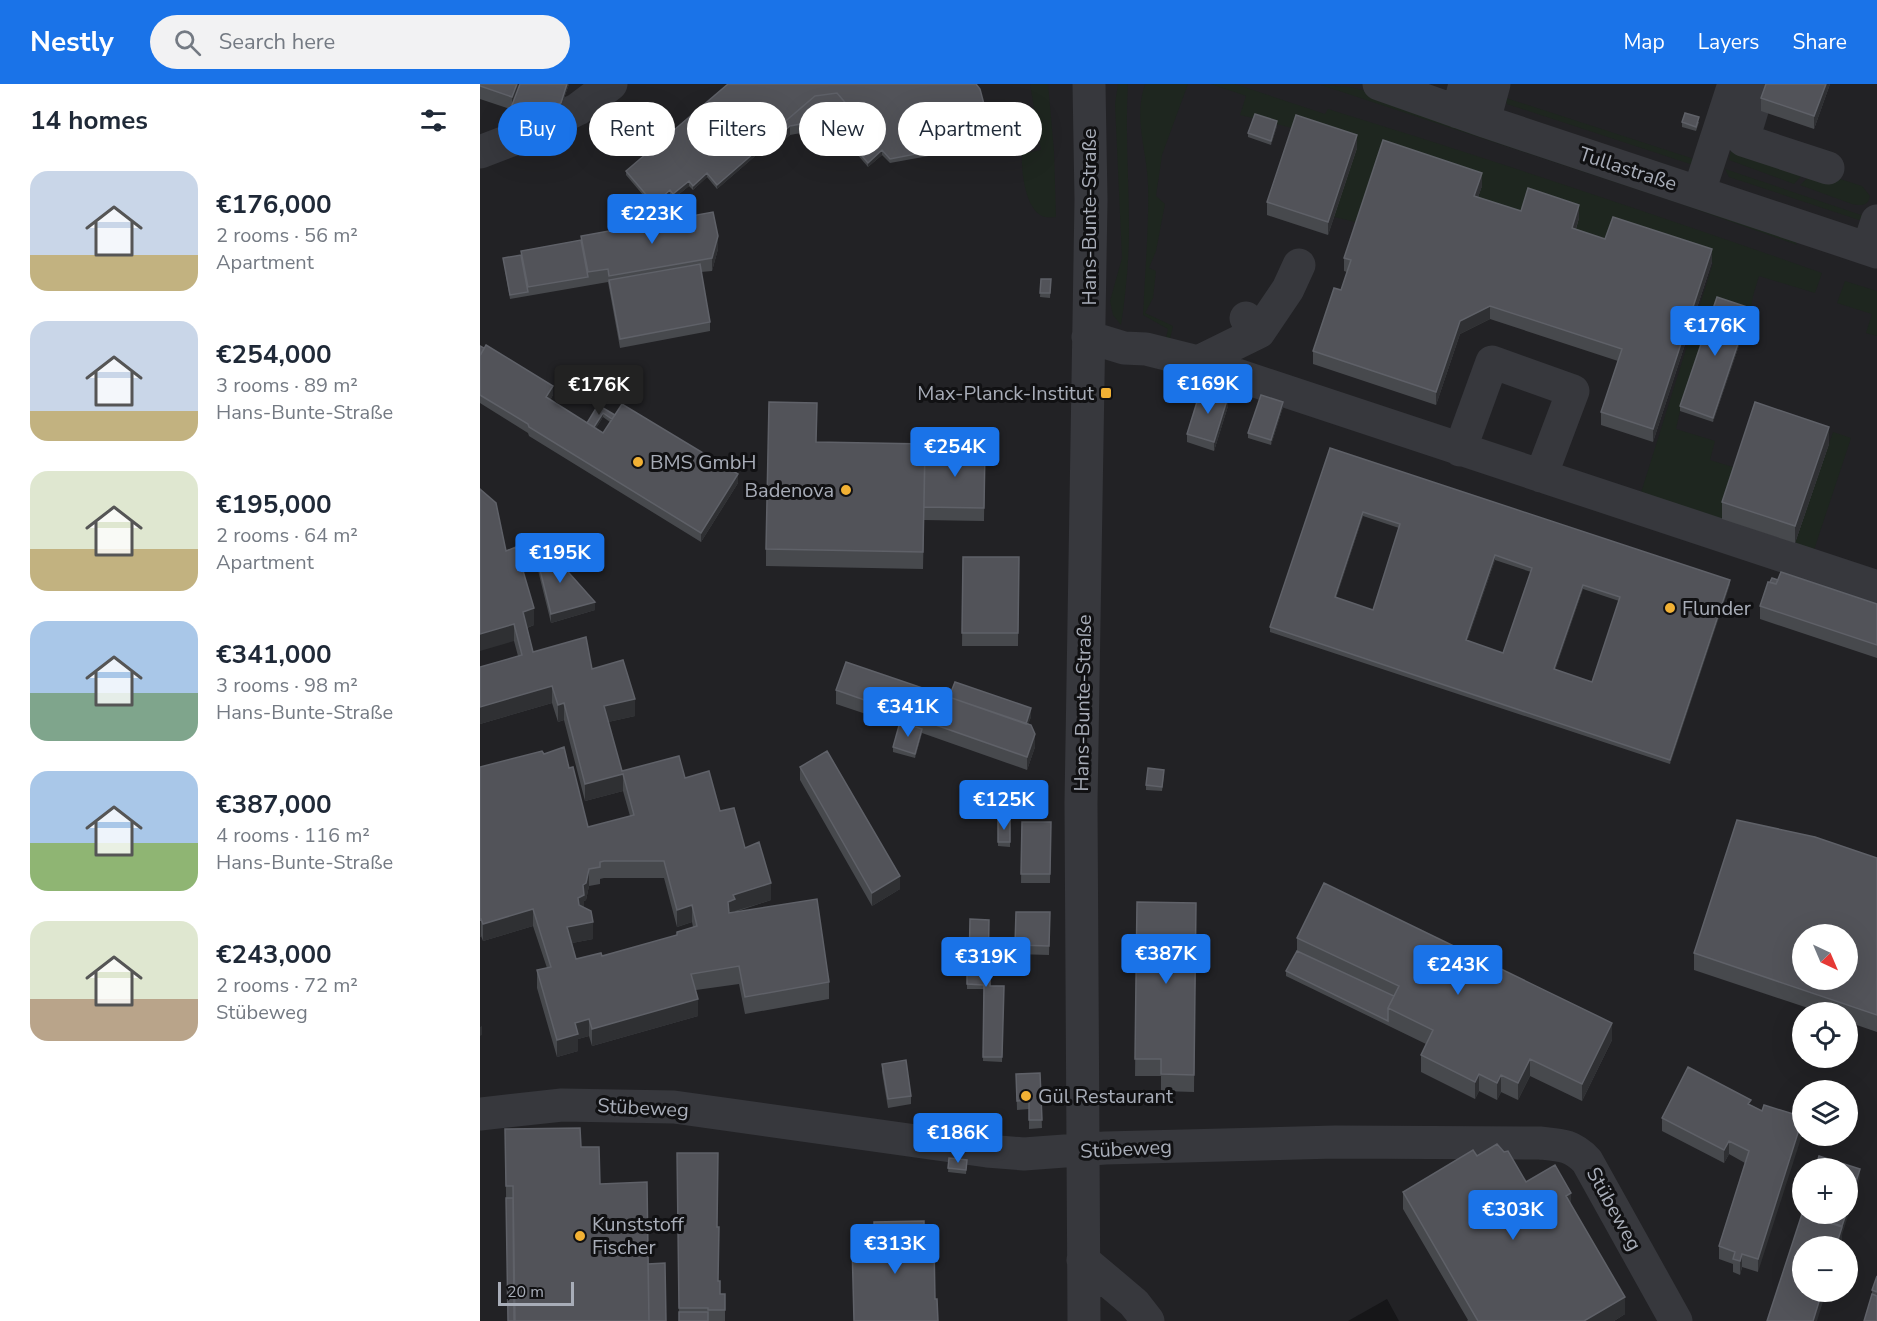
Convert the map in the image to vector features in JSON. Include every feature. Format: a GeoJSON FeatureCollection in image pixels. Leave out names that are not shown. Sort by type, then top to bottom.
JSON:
{"type":"FeatureCollection","features":[{"type":"Feature","properties":{"kind":"street"},"geometry":{"type":"LineString","coordinates":[[480,152],[527,135],[578,109],[612,84]]}},
{"type":"Feature","properties":{"kind":"street","name":"Hans-Bunte-Straße"},"geometry":{"type":"LineString","coordinates":[[1084,1321],[1081,1151],[1081,804],[1090,200],[1089,84]]}},
{"type":"Feature","properties":{"kind":"street","name":"Tullastraße"},"geometry":{"type":"LineString","coordinates":[[1379,84],[1469,106],[1699,192],[1874,241]]}},
{"type":"Feature","properties":{"kind":"street"},"geometry":{"type":"LineString","coordinates":[[1469,106],[1494,84]]}},
{"type":"Feature","properties":{"kind":"street"},"geometry":{"type":"LineString","coordinates":[[1699,192],[1734,84]]}},
{"type":"Feature","properties":{"kind":"street"},"geometry":{"type":"LineString","coordinates":[[1760,84],[1743,140],[1828,168]]}},
{"type":"Feature","properties":{"kind":"street"},"geometry":{"type":"LineString","coordinates":[[1198,362],[1252,325],[1288,289],[1299,265]]}},
{"type":"Feature","properties":{"kind":"street"},"geometry":{"type":"LineString","coordinates":[[1088,337],[1124,348],[1146,349],[1198,362],[1877,587]]}},
{"type":"Feature","properties":{"kind":"street"},"geometry":{"type":"LineString","coordinates":[[1460,450],[1492,363],[1573,391],[1541,476]]}},
{"type":"Feature","properties":{"kind":"street","name":"Stübeweg"},"geometry":{"type":"LineString","coordinates":[[480,1114],[562,1105],[674,1107],[987,1151],[1024,1154],[1136,1147],[1335,1142],[1540,1143],[1566,1146],[1579,1152],[1587,1161],[1676,1321]]}},
{"type":"Feature","properties":{"kind":"street"},"geometry":{"type":"LineString","coordinates":[[1083,1260],[1134,1304],[1148,1321]]}},
{"type":"Feature","properties":{"kind":"shaded area"},"geometry":{"type":"Polygon","coordinates":[[[480,84],[1877,84],[1877,1321],[1399,1321],[1387,1299],[1348,1321],[480,1321],[480,84]]]}},
{"type":"Feature","properties":{"kind":"shaded area"},"geometry":{"type":"Polygon","coordinates":[[[1030,84],[1048,84],[1054,151],[1056,217],[1044,217],[1036,212],[1025,188],[1022,156],[1042,156],[1042,102],[1033,102],[1030,84]]]}},
{"type":"Feature","properties":{"kind":"shaded area"},"geometry":{"type":"Polygon","coordinates":[[[1118,84],[1128,84],[1129,240],[1121,325],[1113,315],[1110,301],[1122,258],[1115,104],[1118,84]]]}},
{"type":"Feature","properties":{"kind":"shaded area"},"geometry":{"type":"Polygon","coordinates":[[[1145,84],[1188,84],[1162,155],[1156,196],[1165,204],[1156,251],[1149,268],[1156,271],[1153,298],[1145,313],[1173,326],[1170,339],[1166,338],[1168,329],[1143,315],[1148,185],[1140,110],[1145,84]]]}},
{"type":"Feature","properties":{"kind":"shaded area"},"geometry":{"type":"Polygon","coordinates":[[[1211,84],[1235,84],[1325,114],[1328,109],[1575,188],[1822,273],[1815,293],[1759,276],[1750,313],[1717,302],[1676,429],[1715,441],[1710,460],[1736,468],[1795,543],[1833,432],[1851,438],[1812,556],[1639,499],[1713,263],[1613,230],[1605,252],[1474,209],[1482,186],[1360,223],[1334,217],[1357,148],[1240,115],[1246,96],[1211,84]]]}},
{"type":"Feature","properties":{"kind":"shaded area"},"geometry":{"type":"Polygon","coordinates":[[[1321,85],[1350,87],[1382,95],[1793,235],[1797,245],[1681,204],[1321,85]]]}},
{"type":"Feature","properties":{"kind":"shaded area"},"geometry":{"type":"Polygon","coordinates":[[[1506,98],[1694,159],[1693,165],[1507,104],[1506,98]]]}},
{"type":"Feature","properties":{"kind":"shaded area"},"geometry":{"type":"Polygon","coordinates":[[[1732,145],[1807,170],[1794,184],[1729,160],[1732,145]]]}},
{"type":"Feature","properties":{"kind":"shaded area"},"geometry":{"type":"Polygon","coordinates":[[[1725,169],[1863,217],[1859,220],[1729,177],[1725,169]]]}},
{"type":"Feature","properties":{"kind":"shaded area"},"geometry":{"type":"Polygon","coordinates":[[[1815,171],[1862,186],[1870,196],[1868,202],[1862,205],[1852,204],[1800,185],[1815,171]]]}},
{"type":"Feature","properties":{"kind":"shaded area"},"geometry":{"type":"Polygon","coordinates":[[[1845,281],[1877,291],[1877,336],[1866,333],[1872,314],[1837,303],[1845,281]]]}},
{"type":"Feature","properties":{"kind":"building"},"geometry":{"type":"Polygon","coordinates":[[[480,84],[517,84],[512,97],[480,86],[480,84]]]}},
{"type":"Feature","properties":{"kind":"building"},"geometry":{"type":"Polygon","coordinates":[[[520,84],[567,84],[561,102],[513,102],[520,84]]]}},
{"type":"Feature","properties":{"kind":"building"},"geometry":{"type":"Polygon","coordinates":[[[728,84],[976,84],[983,102],[898,102],[898,156],[906,156],[890,159],[886,154],[886,102],[845,102],[837,93],[815,96],[808,102],[799,102],[799,110],[787,120],[787,102],[707,102],[728,84]]]}},
{"type":"Feature","properties":{"kind":"building"},"geometry":{"type":"Polygon","coordinates":[[[1766,84],[1826,84],[1814,116],[1761,98],[1766,84]]]}},
{"type":"Feature","properties":{"kind":"building"},"geometry":{"type":"Polygon","coordinates":[[[837,93],[845,102],[808,102],[815,96],[837,93]]]}},
{"type":"Feature","properties":{"kind":"building"},"geometry":{"type":"Polygon","coordinates":[[[799,110],[799,124],[787,129],[787,120],[799,110]]]}},
{"type":"Feature","properties":{"kind":"building"},"geometry":{"type":"Polygon","coordinates":[[[1685,113],[1699,117],[1696,127],[1682,122],[1685,113]]]}},
{"type":"Feature","properties":{"kind":"building"},"geometry":{"type":"Polygon","coordinates":[[[1255,114],[1277,121],[1271,141],[1248,133],[1255,114]]]}},
{"type":"Feature","properties":{"kind":"building"},"geometry":{"type":"Polygon","coordinates":[[[1296,115],[1357,135],[1328,222],[1267,202],[1296,115]]]}},
{"type":"Feature","properties":{"kind":"building"},"geometry":{"type":"Polygon","coordinates":[[[687,119],[687,156],[751,156],[717,185],[707,173],[693,186],[689,181],[673,194],[670,190],[654,204],[626,171],[644,156],[675,156],[675,129],[687,119]]]}},
{"type":"Feature","properties":{"kind":"building"},"geometry":{"type":"Polygon","coordinates":[[[1383,140],[1482,173],[1474,196],[1521,211],[1528,188],[1579,205],[1572,228],[1605,239],[1613,217],[1712,249],[1653,429],[1601,412],[1622,349],[1490,306],[1460,321],[1436,392],[1313,351],[1334,288],[1341,290],[1351,260],[1344,258],[1383,140]]]}},
{"type":"Feature","properties":{"kind":"building"},"geometry":{"type":"Polygon","coordinates":[[[862,156],[876,156],[868,163],[862,156]]]}},
{"type":"Feature","properties":{"kind":"building"},"geometry":{"type":"Polygon","coordinates":[[[713,212],[718,236],[712,258],[609,276],[608,269],[588,272],[581,236],[713,212]]]}},
{"type":"Feature","properties":{"kind":"building"},"geometry":{"type":"Polygon","coordinates":[[[581,240],[588,277],[528,287],[521,251],[581,240]]]}},
{"type":"Feature","properties":{"kind":"building"},"geometry":{"type":"Polygon","coordinates":[[[521,255],[528,292],[510,295],[503,258],[521,255]]]}},
{"type":"Feature","properties":{"kind":"building"},"geometry":{"type":"Polygon","coordinates":[[[700,264],[710,322],[620,339],[609,280],[700,264]]]}},
{"type":"Feature","properties":{"kind":"building"},"geometry":{"type":"Polygon","coordinates":[[[1041,279],[1051,279],[1050,293],[1040,293],[1041,279]]]}},
{"type":"Feature","properties":{"kind":"building"},"geometry":{"type":"Polygon","coordinates":[[[1717,297],[1750,308],[1713,418],[1680,406],[1717,297]]]}},
{"type":"Feature","properties":{"kind":"building","name":"BMS GmbH"},"geometry":{"type":"Polygon","coordinates":[[[486,345],[553,386],[546,397],[603,433],[622,404],[738,474],[701,533],[480,395],[480,356],[486,345]]]}},
{"type":"Feature","properties":{"kind":"building"},"geometry":{"type":"Polygon","coordinates":[[[1201,389],[1228,397],[1214,442],[1187,434],[1201,389]]]}},
{"type":"Feature","properties":{"kind":"building"},"geometry":{"type":"Polygon","coordinates":[[[1261,395],[1283,402],[1271,440],[1248,433],[1261,395]]]}},
{"type":"Feature","properties":{"kind":"building","name":"Badenova"},"geometry":{"type":"Polygon","coordinates":[[[769,402],[817,403],[816,442],[925,444],[923,552],[766,549],[769,402]]]}},
{"type":"Feature","properties":{"kind":"building"},"geometry":{"type":"Polygon","coordinates":[[[1755,402],[1829,427],[1795,526],[1722,502],[1755,402]]]}},
{"type":"Feature","properties":{"kind":"building"},"geometry":{"type":"Polygon","coordinates":[[[598,405],[615,415],[612,419],[603,413],[594,427],[587,423],[598,405]]]}},
{"type":"Feature","properties":{"kind":"building"},"geometry":{"type":"Polygon","coordinates":[[[925,448],[985,448],[984,508],[924,507],[925,448]]]}},
{"type":"Feature","properties":{"kind":"building","name":"Flunder"},"geometry":{"type":"Polygon","coordinates":[[[1330,448],[1730,580],[1670,760],[1270,627],[1330,448]],[[1363,512],[1335,597],[1373,610],[1400,524],[1363,512]],[[1495,555],[1466,640],[1503,653],[1532,568],[1495,555]],[[1583,585],[1554,669],[1592,682],[1620,597],[1583,585]]]}},
{"type":"Feature","properties":{"kind":"building"},"geometry":{"type":"Polygon","coordinates":[[[480,489],[496,503],[506,551],[516,547],[534,608],[523,612],[533,652],[586,637],[592,669],[623,660],[635,699],[604,706],[622,771],[679,756],[685,778],[709,771],[720,811],[734,808],[745,848],[759,842],[771,883],[733,895],[735,899],[728,902],[729,913],[817,899],[829,982],[745,997],[739,966],[691,974],[698,999],[592,1029],[589,1019],[575,1023],[578,1034],[557,1040],[537,970],[551,967],[533,909],[483,924],[480,920],[480,767],[542,751],[544,754],[564,747],[569,768],[573,767],[588,827],[634,815],[623,774],[585,784],[564,703],[558,705],[552,686],[480,707],[480,667],[522,655],[514,624],[480,634],[480,489]],[[604,861],[600,862],[600,867],[589,869],[586,883],[583,885],[584,895],[578,898],[579,905],[591,911],[593,922],[567,927],[576,959],[601,953],[602,956],[677,935],[677,932],[697,926],[692,905],[677,910],[664,861],[604,861]]]}},
{"type":"Feature","properties":{"kind":"building"},"geometry":{"type":"Polygon","coordinates":[[[545,546],[595,602],[551,614],[535,550],[545,546]]]}},
{"type":"Feature","properties":{"kind":"building"},"geometry":{"type":"Polygon","coordinates":[[[963,557],[1019,557],[1018,633],[962,633],[963,557]]]}},
{"type":"Feature","properties":{"kind":"building"},"geometry":{"type":"Polygon","coordinates":[[[1781,572],[1877,604],[1877,645],[1760,606],[1768,582],[1776,584],[1781,572]]]}},
{"type":"Feature","properties":{"kind":"building"},"geometry":{"type":"Polygon","coordinates":[[[1772,578],[1778,580],[1776,584],[1770,582],[1772,578]]]}},
{"type":"Feature","properties":{"kind":"building"},"geometry":{"type":"Polygon","coordinates":[[[846,662],[1031,725],[1035,734],[1027,757],[836,690],[846,662]]]}},
{"type":"Feature","properties":{"kind":"building"},"geometry":{"type":"Polygon","coordinates":[[[955,682],[1031,708],[1026,724],[949,697],[955,682]]]}},
{"type":"Feature","properties":{"kind":"building"},"geometry":{"type":"Polygon","coordinates":[[[900,722],[922,729],[915,754],[893,747],[900,722]]]}},
{"type":"Feature","properties":{"kind":"building"},"geometry":{"type":"Polygon","coordinates":[[[827,751],[900,876],[872,893],[800,767],[827,751]]]}},
{"type":"Feature","properties":{"kind":"building"},"geometry":{"type":"Polygon","coordinates":[[[1148,768],[1164,770],[1162,787],[1146,785],[1148,768]]]}},
{"type":"Feature","properties":{"kind":"building"},"geometry":{"type":"Polygon","coordinates":[[[998,819],[1010,820],[1010,842],[998,842],[998,819]]]}},
{"type":"Feature","properties":{"kind":"building"},"geometry":{"type":"Polygon","coordinates":[[[1737,820],[1815,837],[1877,858],[1877,1015],[1858,1009],[1858,1002],[1839,1002],[1803,990],[1858,990],[1858,924],[1792,924],[1792,986],[1694,953],[1737,820]]]}},
{"type":"Feature","properties":{"kind":"building"},"geometry":{"type":"Polygon","coordinates":[[[1022,822],[1051,822],[1050,874],[1021,874],[1022,822]]]}},
{"type":"Feature","properties":{"kind":"building"},"geometry":{"type":"Polygon","coordinates":[[[1324,883],[1612,1023],[1582,1084],[1530,1059],[1518,1083],[1501,1075],[1497,1083],[1479,1074],[1475,1082],[1421,1055],[1433,1030],[1388,1008],[1399,986],[1297,938],[1324,883]]]}},
{"type":"Feature","properties":{"kind":"building"},"geometry":{"type":"Polygon","coordinates":[[[1137,902],[1196,903],[1194,1075],[1161,1074],[1161,1059],[1135,1059],[1137,902]]]}},
{"type":"Feature","properties":{"kind":"building"},"geometry":{"type":"Polygon","coordinates":[[[1016,912],[1050,912],[1049,946],[1015,945],[1016,912]]]}},
{"type":"Feature","properties":{"kind":"building"},"geometry":{"type":"Polygon","coordinates":[[[970,919],[989,920],[988,973],[990,973],[990,986],[1004,986],[1002,1057],[983,1057],[984,985],[967,984],[970,919]]]}},
{"type":"Feature","properties":{"kind":"building"},"geometry":{"type":"Polygon","coordinates":[[[1297,951],[1394,996],[1388,1008],[1388,1021],[1286,971],[1297,951]]]}},
{"type":"Feature","properties":{"kind":"building"},"geometry":{"type":"Polygon","coordinates":[[[906,1060],[911,1096],[888,1099],[882,1064],[906,1060]]]}},
{"type":"Feature","properties":{"kind":"building"},"geometry":{"type":"Polygon","coordinates":[[[1688,1067],[1751,1100],[1748,1104],[1762,1111],[1764,1105],[1792,1114],[1792,1146],[1794,1146],[1758,1259],[1742,1254],[1740,1261],[1733,1259],[1735,1252],[1719,1246],[1749,1151],[1729,1141],[1724,1150],[1662,1118],[1688,1067]]]}},
{"type":"Feature","properties":{"kind":"building"},"geometry":{"type":"Polygon","coordinates":[[[1040,1073],[1042,1120],[1029,1120],[1029,1100],[1017,1101],[1016,1074],[1040,1073]]]}},
{"type":"Feature","properties":{"kind":"building","name":"Kunststoff Fischer"},"geometry":{"type":"Polygon","coordinates":[[[580,1128],[581,1147],[599,1147],[600,1184],[647,1182],[649,1321],[515,1321],[513,1186],[506,1186],[505,1129],[580,1128]]]}},
{"type":"Feature","properties":{"kind":"building"},"geometry":{"type":"Polygon","coordinates":[[[1497,1144],[1504,1152],[1508,1151],[1526,1182],[1555,1165],[1571,1193],[1566,1196],[1625,1297],[1584,1321],[1478,1321],[1403,1192],[1473,1150],[1477,1156],[1497,1144]]]}},
{"type":"Feature","properties":{"kind":"building"},"geometry":{"type":"Polygon","coordinates":[[[677,1153],[718,1153],[718,1281],[720,1281],[720,1294],[725,1294],[725,1310],[679,1308],[677,1153]]]}},
{"type":"Feature","properties":{"kind":"building"},"geometry":{"type":"Polygon","coordinates":[[[949,1158],[967,1160],[966,1170],[948,1168],[949,1158]]]}},
{"type":"Feature","properties":{"kind":"building"},"geometry":{"type":"Polygon","coordinates":[[[506,1198],[513,1198],[514,1321],[508,1321],[506,1198]]]}},
{"type":"Feature","properties":{"kind":"building"},"geometry":{"type":"Polygon","coordinates":[[[924,1221],[924,1245],[934,1245],[935,1299],[937,1299],[938,1321],[854,1321],[852,1243],[875,1242],[874,1222],[924,1221]]]}},
{"type":"Feature","properties":{"kind":"building"},"geometry":{"type":"Polygon","coordinates":[[[1799,1224],[1833,1224],[1842,1227],[1839,1236],[1795,1236],[1799,1224]]]}},
{"type":"Feature","properties":{"kind":"building"},"geometry":{"type":"Polygon","coordinates":[[[1792,1245],[1792,1302],[1819,1302],[1813,1321],[1767,1321],[1792,1245]]]}},
{"type":"Feature","properties":{"kind":"building"},"geometry":{"type":"Polygon","coordinates":[[[665,1263],[666,1321],[649,1321],[648,1264],[665,1263]]]}},
{"type":"Feature","properties":{"kind":"building"},"geometry":{"type":"Polygon","coordinates":[[[1877,1276],[1877,1292],[1872,1290],[1877,1276]]]}},
{"type":"Feature","properties":{"kind":"building"},"geometry":{"type":"Polygon","coordinates":[[[1872,1294],[1877,1296],[1877,1321],[1864,1321],[1872,1294]]]}},
{"type":"Feature","properties":{"kind":"building"},"geometry":{"type":"Polygon","coordinates":[[[679,1312],[708,1312],[708,1321],[679,1321],[679,1312]]]}},
{"type":"Feature","properties":{"kind":"place","name":"Max-Planck-Institut"},"geometry":{"type":"Point","coordinates":[1106,393]}},
{"type":"Feature","properties":{"kind":"place","name":"BMS GmbH"},"geometry":{"type":"Point","coordinates":[638,462]}},
{"type":"Feature","properties":{"kind":"place","name":"Badenova"},"geometry":{"type":"Point","coordinates":[846,490]}},
{"type":"Feature","properties":{"kind":"place","name":"Flunder"},"geometry":{"type":"Point","coordinates":[1670,608]}},
{"type":"Feature","properties":{"kind":"place","name":"Gül Restaurant"},"geometry":{"type":"Point","coordinates":[1026,1096]}},
{"type":"Feature","properties":{"kind":"place","name":"Kunststoff Fischer"},"geometry":{"type":"Point","coordinates":[580,1236]}}]}
